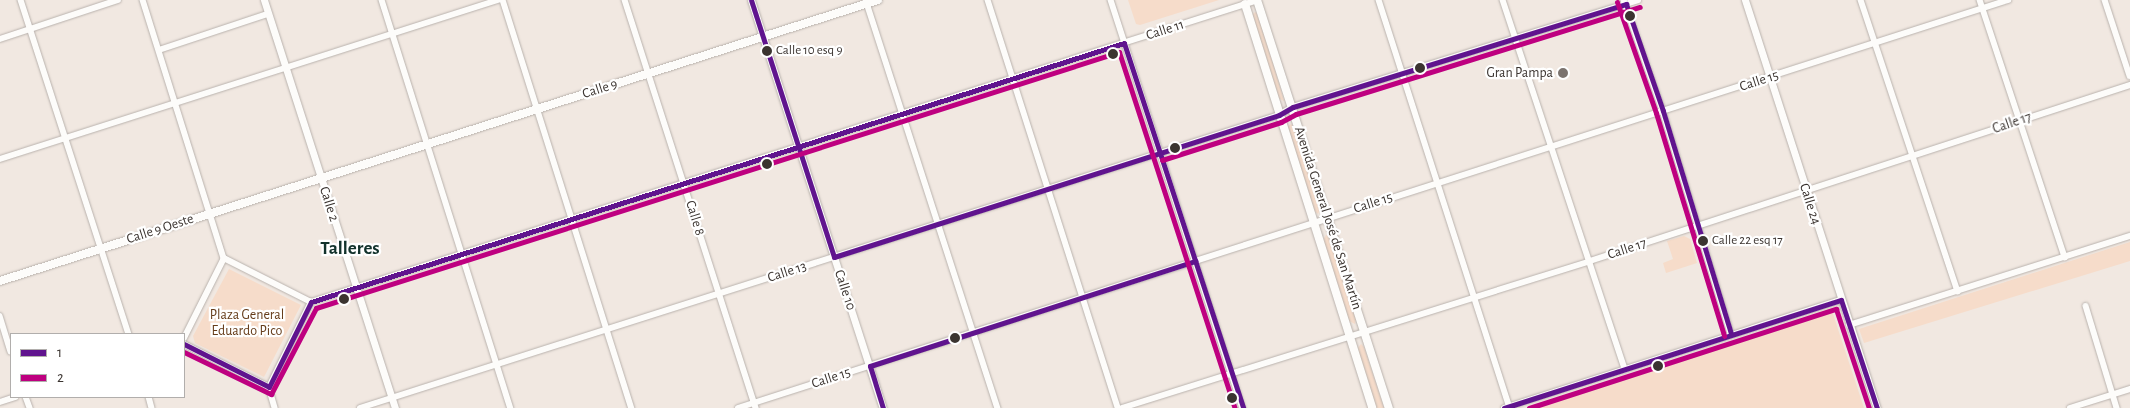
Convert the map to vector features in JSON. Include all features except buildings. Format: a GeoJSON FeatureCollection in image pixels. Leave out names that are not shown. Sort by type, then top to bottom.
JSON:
{"type":"FeatureCollection","features":[{"type":"Feature","properties":{"kind":"main road","name":"Calle 9"},"geometry":{"type":"LineString","coordinates":[[321,178],[878,0]]}},
{"type":"Feature","properties":{"kind":"main road","name":"Avenida General José de San Martín"},"geometry":{"type":"LineString","coordinates":[[1258,0],[1388,408]]}},
{"type":"Feature","properties":{"kind":"main road","name":"Avenida General José de San Martín"},"geometry":{"type":"LineString","coordinates":[[1244,2],[1372,408]]}},
{"type":"Feature","properties":{"kind":"main road","name":"Calle 9 Oeste"},"geometry":{"type":"LineString","coordinates":[[0,281],[321,178]]}},
{"type":"Feature","properties":{"kind":"street"},"geometry":{"type":"LineString","coordinates":[[21,0],[129,333]]}},
{"type":"Feature","properties":{"kind":"street"},"geometry":{"type":"LineString","coordinates":[[0,39],[118,0]]}},
{"type":"Feature","properties":{"kind":"street"},"geometry":{"type":"LineString","coordinates":[[143,0],[224,258],[185,336]]}},
{"type":"Feature","properties":{"kind":"street","name":"Calle 2"},"geometry":{"type":"LineString","coordinates":[[264,0],[396,408]]}},
{"type":"Feature","properties":{"kind":"street"},"geometry":{"type":"LineString","coordinates":[[382,0],[511,408]]}},
{"type":"Feature","properties":{"kind":"street"},"geometry":{"type":"LineString","coordinates":[[0,159],[498,0]]}},
{"type":"Feature","properties":{"kind":"street"},"geometry":{"type":"LineString","coordinates":[[504,0],[536,110],[632,408]]}},
{"type":"Feature","properties":{"kind":"street","name":"Calle 8"},"geometry":{"type":"LineString","coordinates":[[625,0],[717,294],[755,405]]}},
{"type":"Feature","properties":{"kind":"street","name":"Calle 10"},"geometry":{"type":"LineString","coordinates":[[751,0],[883,408]]}},
{"type":"Feature","properties":{"kind":"street"},"geometry":{"type":"LineString","coordinates":[[988,0],[1082,297],[1120,408]]}},
{"type":"Feature","properties":{"kind":"street"},"geometry":{"type":"LineString","coordinates":[[1111,0],[1243,408]]}},
{"type":"Feature","properties":{"kind":"street","name":"Calle 11"},"geometry":{"type":"LineString","coordinates":[[311,302],[1124,43],[1244,2],[1258,0]]}},
{"type":"Feature","properties":{"kind":"street"},"geometry":{"type":"LineString","coordinates":[[1379,0],[1507,407],[1841,300]]}},
{"type":"Feature","properties":{"kind":"street"},"geometry":{"type":"LineString","coordinates":[[1503,0],[1625,369]]}},
{"type":"Feature","properties":{"kind":"street","name":"Calle 13"},"geometry":{"type":"LineString","coordinates":[[360,408],[1279,115],[1293,107],[1402,72],[1625,2],[1638,0]]}},
{"type":"Feature","properties":{"kind":"street","name":"Calle 24"},"geometry":{"type":"LineString","coordinates":[[1745,0],[1877,408]]}},
{"type":"Feature","properties":{"kind":"street"},"geometry":{"type":"LineString","coordinates":[[1861,0],[1958,291]]}},
{"type":"Feature","properties":{"kind":"street"},"geometry":{"type":"LineString","coordinates":[[1980,0],[2065,257]]}},
{"type":"Feature","properties":{"kind":"street","name":"Calle 15"},"geometry":{"type":"LineString","coordinates":[[738,408],[755,405],[1313,222],[2008,0]]}},
{"type":"Feature","properties":{"kind":"street"},"geometry":{"type":"LineString","coordinates":[[2105,0],[2130,76]]}},
{"type":"Feature","properties":{"kind":"street"},"geometry":{"type":"LineString","coordinates":[[867,2],[998,408]]}},
{"type":"Feature","properties":{"kind":"street"},"geometry":{"type":"LineString","coordinates":[[1625,2],[1663,111],[1731,334]]}},
{"type":"Feature","properties":{"kind":"street"},"geometry":{"type":"LineString","coordinates":[[159,50],[268,14]]}},
{"type":"Feature","properties":{"kind":"street","name":"Calle 17"},"geometry":{"type":"LineString","coordinates":[[1120,408],[1349,335],[1365,333],[1590,262],[2130,85]]}},
{"type":"Feature","properties":{"kind":"street"},"geometry":{"type":"LineString","coordinates":[[1849,325],[2130,236]]}},
{"type":"Feature","properties":{"kind":"street"},"geometry":{"type":"LineString","coordinates":[[224,258],[311,302],[269,387],[275,408]]}},
{"type":"Feature","properties":{"kind":"street"},"geometry":{"type":"LineString","coordinates":[[2086,306],[2117,408]]}},
{"type":"Feature","properties":{"kind":"street"},"geometry":{"type":"LineString","coordinates":[[0,316],[10,348]]}},
{"type":"Feature","properties":{"kind":"street"},"geometry":{"type":"LineString","coordinates":[[185,345],[269,387]]}},
{"type":"Feature","properties":{"kind":"street"},"geometry":{"type":"LineString","coordinates":[[2070,408],[2130,389]]}},
{"type":"Feature","properties":{"kind":"street"},"geometry":{"type":"LineString","coordinates":[[0,402],[12,398]]}},
{"type":"Feature","properties":{"kind":"green space"},"geometry":{"type":"Polygon","coordinates":[[[1128,0],[1219,0],[1140,25],[1136,24],[1128,0]]]}},
{"type":"Feature","properties":{"kind":"green space"},"geometry":{"type":"Polygon","coordinates":[[[1255,12],[1259,15],[1284,101],[1278,98],[1252,15],[1255,12]]]}},
{"type":"Feature","properties":{"kind":"green space"},"geometry":{"type":"Polygon","coordinates":[[[1291,124],[1294,127],[1321,208],[1318,214],[1313,210],[1287,127],[1291,124]]]}},
{"type":"Feature","properties":{"kind":"green space"},"geometry":{"type":"Polygon","coordinates":[[[1326,235],[1330,238],[1356,319],[1355,324],[1349,321],[1323,240],[1326,235]]]}},
{"type":"Feature","properties":{"kind":"green space"},"geometry":{"type":"Polygon","coordinates":[[[1684,236],[1690,239],[1697,263],[1666,273],[1663,263],[1673,259],[1667,241],[1684,236]]]}},
{"type":"Feature","properties":{"kind":"green space"},"geometry":{"type":"Polygon","coordinates":[[[2130,242],[2130,261],[1864,343],[1859,329],[2130,242]]]}},
{"type":"Feature","properties":{"kind":"green space","name":"Plaza General Eduardo Pico"},"geometry":{"type":"Polygon","coordinates":[[[229,269],[301,305],[264,377],[195,343],[193,336],[229,269]]]}},
{"type":"Feature","properties":{"kind":"green space"},"geometry":{"type":"Polygon","coordinates":[[[1832,311],[1864,408],[1531,408],[1706,350],[1832,311]]]}},
{"type":"Feature","properties":{"kind":"green space"},"geometry":{"type":"Polygon","coordinates":[[[1361,344],[1364,347],[1384,408],[1376,408],[1357,349],[1361,344]]]}},
{"type":"Feature","properties":{"kind":"transit line","name":"1"},"geometry":{"type":"LineString","coordinates":[[751,0],[834,257],[1279,115],[1293,107],[1626,4],[1663,111],[1731,334]]}},
{"type":"Feature","properties":{"kind":"transit line","name":"2"},"geometry":{"type":"LineString","coordinates":[[1617,2],[1656,113],[1724,336]]}},
{"type":"Feature","properties":{"kind":"transit line","name":"2"},"geometry":{"type":"LineString","coordinates":[[1162,160],[1281,122],[1296,114],[1640,7]]}},
{"type":"Feature","properties":{"kind":"transit line","name":"1"},"geometry":{"type":"LineString","coordinates":[[185,345],[269,387],[311,302],[1124,43],[1243,408]]}},
{"type":"Feature","properties":{"kind":"transit line","name":"2"},"geometry":{"type":"LineString","coordinates":[[185,352],[271,394],[316,308],[1119,52],[1235,408]]}},
{"type":"Feature","properties":{"kind":"transit line","name":"1"},"geometry":{"type":"LineString","coordinates":[[883,408],[870,366],[1195,261]]}},
{"type":"Feature","properties":{"kind":"transit line","name":"1"},"geometry":{"type":"LineString","coordinates":[[1504,408],[1841,300],[1877,408]]}},
{"type":"Feature","properties":{"kind":"transit line","name":"2"},"geometry":{"type":"LineString","coordinates":[[1529,408],[1836,309],[1869,408]]}},
{"type":"Feature","properties":{"kind":"place","name":"Calle 10 esq 9"},"geometry":{"type":"Point","coordinates":[767,51]}},
{"type":"Feature","properties":{"kind":"place","name":"Gran Pampa"},"geometry":{"type":"Point","coordinates":[1563,73]}},
{"type":"Feature","properties":{"kind":"place","name":"Calle 22 esq 17"},"geometry":{"type":"Point","coordinates":[1703,241]}},
{"type":"Feature","properties":{"kind":"district","name":"Talleres"},"geometry":{"type":"Point","coordinates":[350,249]}}]}
